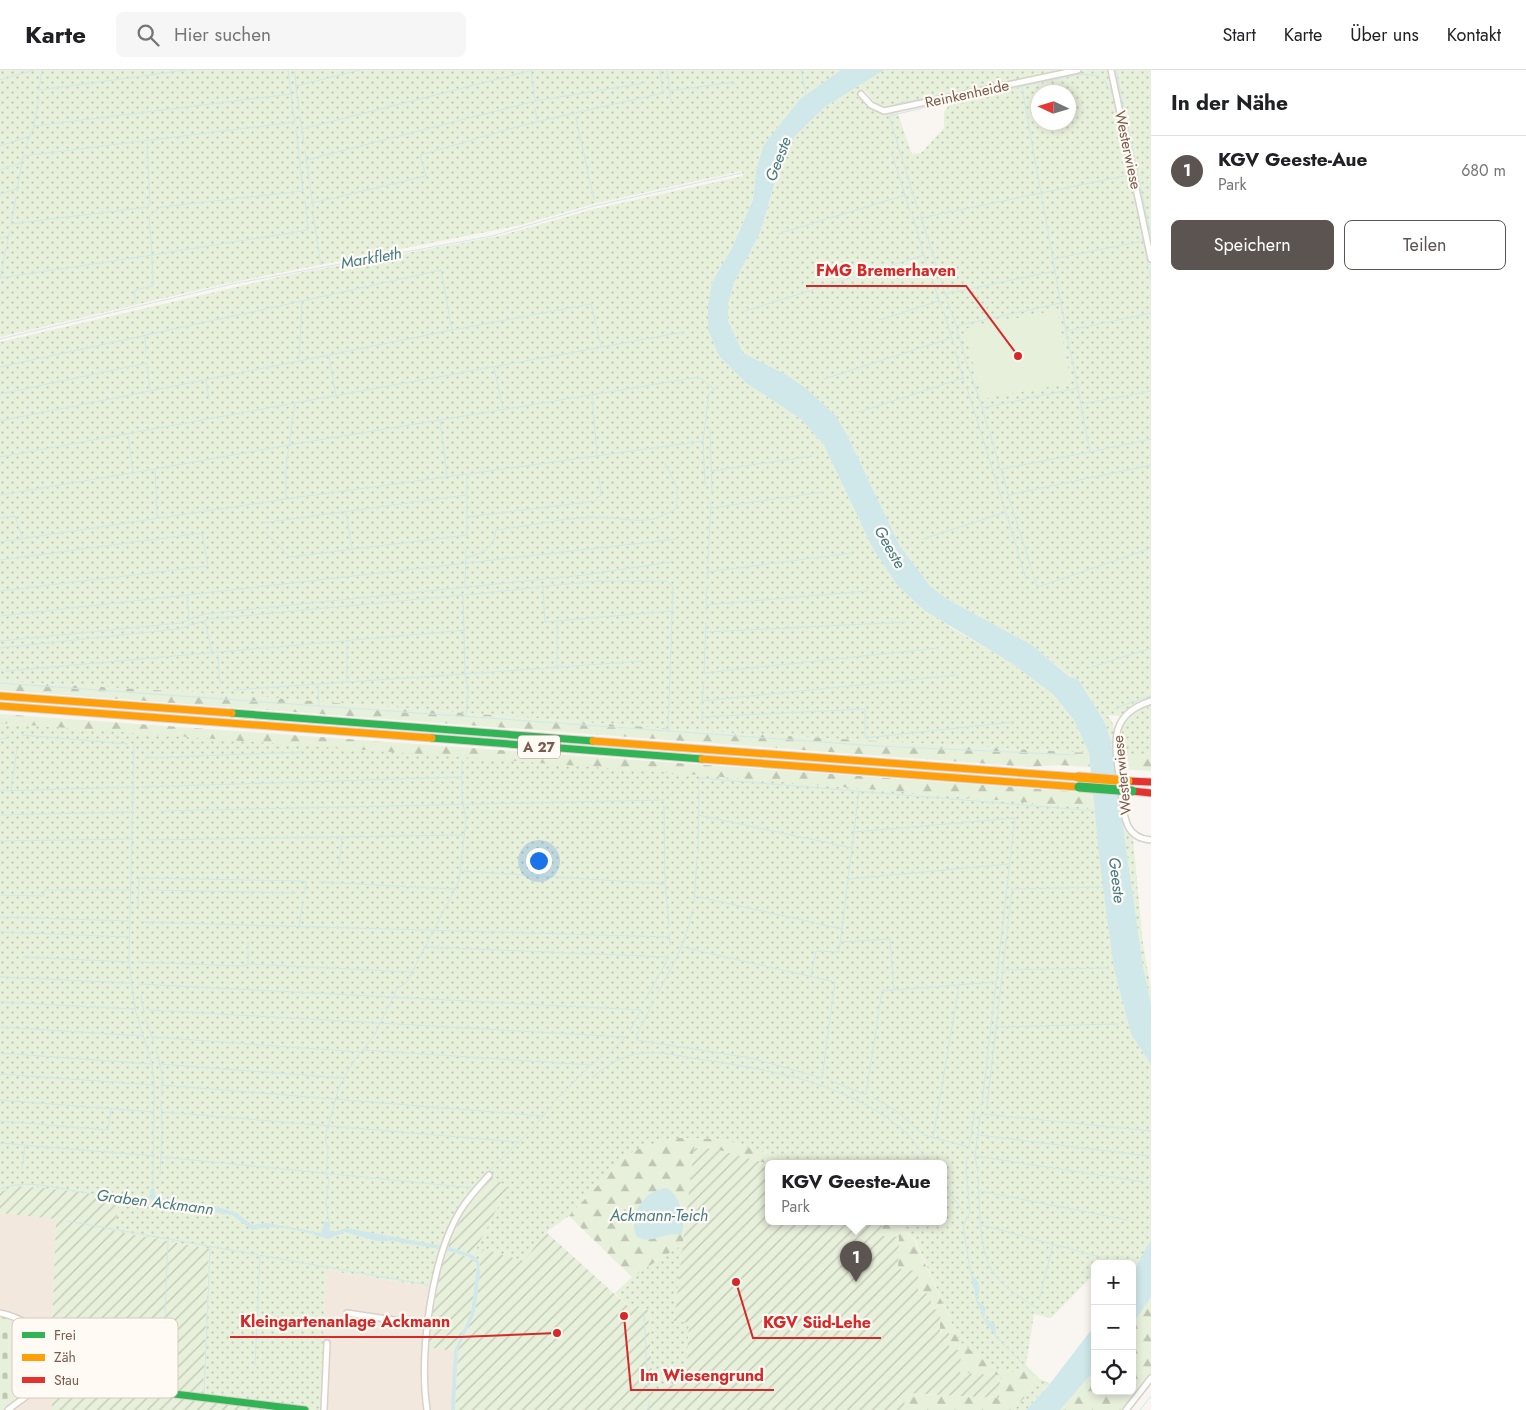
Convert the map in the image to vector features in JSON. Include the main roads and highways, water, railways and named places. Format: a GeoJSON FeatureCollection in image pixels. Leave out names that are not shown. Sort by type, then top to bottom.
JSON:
{"type":"FeatureCollection","features":[{"type":"Feature","properties":{"kind":"main road","name":"A 27"},"geometry":{"type":"LineString","coordinates":[[0,696],[1151,782]]}},
{"type":"Feature","properties":{"kind":"main road","name":"A 27"},"geometry":{"type":"LineString","coordinates":[[0,706],[1151,793]]}},
{"type":"Feature","properties":{"kind":"main road"},"geometry":{"type":"LineString","coordinates":[[178,1394],[305,1410]]}},
{"type":"Feature","properties":{"kind":"water","name":"Geeste"},"geometry":{"type":"Polygon","coordinates":[[[841,70],[884,70],[825,107],[795,136],[781,161],[760,233],[734,283],[728,304],[728,321],[743,353],[787,375],[807,389],[836,416],[900,546],[930,586],[947,599],[1032,645],[1070,677],[1078,679],[1104,721],[1111,741],[1143,967],[1151,1004],[1151,1065],[1131,1034],[1114,970],[1099,856],[1089,753],[1074,720],[1053,694],[1011,663],[924,610],[898,586],[872,547],[824,445],[801,419],[746,383],[719,356],[708,330],[708,305],[712,282],[733,246],[753,199],[756,171],[763,146],[800,99],[841,70]]]}},
{"type":"Feature","properties":{"kind":"water","name":"Ackmann-Teich"},"geometry":{"type":"Polygon","coordinates":[[[667,1188],[672,1191],[679,1202],[683,1216],[681,1235],[675,1234],[647,1240],[636,1236],[634,1227],[636,1211],[640,1204],[651,1194],[667,1188]]]}},
{"type":"Feature","properties":{"kind":"water"},"geometry":{"type":"Polygon","coordinates":[[[151,1189],[154,1189],[155,1196],[160,1198],[214,1206],[237,1213],[252,1225],[267,1223],[321,1233],[325,1221],[331,1223],[329,1230],[333,1232],[347,1228],[442,1246],[440,1249],[392,1241],[376,1241],[345,1232],[328,1239],[281,1228],[271,1227],[252,1230],[232,1215],[153,1202],[149,1196],[151,1189]]]}},
{"type":"Feature","properties":{"kind":"water"},"geometry":{"type":"Polygon","coordinates":[[[1151,1240],[1151,1297],[1136,1319],[1136,1305],[1136,1266],[1151,1240]]]}},
{"type":"Feature","properties":{"kind":"water"},"geometry":{"type":"Polygon","coordinates":[[[447,1246],[473,1255],[479,1261],[480,1273],[475,1312],[458,1350],[455,1410],[451,1410],[454,1351],[471,1313],[477,1264],[469,1257],[445,1250],[447,1246]]]}},
{"type":"Feature","properties":{"kind":"water"},"geometry":{"type":"Polygon","coordinates":[[[971,1275],[979,1284],[977,1300],[975,1292],[971,1275]]]}},
{"type":"Feature","properties":{"kind":"water"},"geometry":{"type":"Polygon","coordinates":[[[977,1300],[986,1308],[984,1317],[980,1308],[977,1300]]]}},
{"type":"Feature","properties":{"kind":"water"},"geometry":{"type":"Polygon","coordinates":[[[984,1318],[995,1324],[996,1337],[991,1330],[984,1318]]]}},
{"type":"Feature","properties":{"kind":"water"},"geometry":{"type":"Polygon","coordinates":[[[1091,1330],[1091,1375],[1060,1410],[1026,1410],[1049,1385],[1091,1330]]]}},
{"type":"Feature","properties":{"kind":"waterway"},"geometry":{"type":"LineString","coordinates":[[0,80],[34,70]]}},
{"type":"Feature","properties":{"kind":"waterway"},"geometry":{"type":"LineString","coordinates":[[42,70],[39,90],[187,70]]}},
{"type":"Feature","properties":{"kind":"waterway"},"geometry":{"type":"LineString","coordinates":[[39,97],[34,126],[291,94],[288,70]]}},
{"type":"Feature","properties":{"kind":"waterway"},"geometry":{"type":"LineString","coordinates":[[299,110],[296,86],[360,70]]}},
{"type":"Feature","properties":{"kind":"waterway"},"geometry":{"type":"LineString","coordinates":[[306,160],[535,101],[531,70]]}},
{"type":"Feature","properties":{"kind":"waterway"},"geometry":{"type":"LineString","coordinates":[[312,203],[426,176],[420,155],[527,124],[663,93],[660,70]]}},
{"type":"Feature","properties":{"kind":"waterway"},"geometry":{"type":"LineString","coordinates":[[667,70],[671,102]]}},
{"type":"Feature","properties":{"kind":"waterway"},"geometry":{"type":"LineString","coordinates":[[801,70],[806,94]]}},
{"type":"Feature","properties":{"kind":"waterway"},"geometry":{"type":"LineString","coordinates":[[1116,70],[1151,236]]}},
{"type":"Feature","properties":{"kind":"waterway"},"geometry":{"type":"LineString","coordinates":[[302,129],[529,71]]}},
{"type":"Feature","properties":{"kind":"waterway"},"geometry":{"type":"LineString","coordinates":[[295,72],[296,86]]}},
{"type":"Feature","properties":{"kind":"waterway"},"geometry":{"type":"LineString","coordinates":[[957,100],[1082,74],[1099,76]]}},
{"type":"Feature","properties":{"kind":"waterway"},"geometry":{"type":"LineString","coordinates":[[896,104],[1037,76]]}},
{"type":"Feature","properties":{"kind":"waterway"},"geometry":{"type":"LineString","coordinates":[[1022,87],[1041,193],[1129,175],[1113,95],[1104,80]]}},
{"type":"Feature","properties":{"kind":"waterway"},"geometry":{"type":"LineString","coordinates":[[670,91],[734,82]]}},
{"type":"Feature","properties":{"kind":"waterway"},"geometry":{"type":"LineString","coordinates":[[535,101],[645,83]]}},
{"type":"Feature","properties":{"kind":"waterway"},"geometry":{"type":"LineString","coordinates":[[291,94],[292,101]]}},
{"type":"Feature","properties":{"kind":"waterway"},"geometry":{"type":"LineString","coordinates":[[917,207],[889,116],[939,104]]}},
{"type":"Feature","properties":{"kind":"waterway"},"geometry":{"type":"LineString","coordinates":[[17,191],[23,156],[295,122],[292,106]]}},
{"type":"Feature","properties":{"kind":"waterway"},"geometry":{"type":"LineString","coordinates":[[535,108],[537,120]]}},
{"type":"Feature","properties":{"kind":"waterway"},"geometry":{"type":"LineString","coordinates":[[300,116],[304,144]]}},
{"type":"Feature","properties":{"kind":"waterway"},"geometry":{"type":"LineString","coordinates":[[576,118],[594,200]]}},
{"type":"Feature","properties":{"kind":"waterway"},"geometry":{"type":"LineString","coordinates":[[25,148],[34,126]]}},
{"type":"Feature","properties":{"kind":"waterway"},"geometry":{"type":"LineString","coordinates":[[296,129],[303,191],[161,207],[149,216],[152,255],[308,230],[305,200]]}},
{"type":"Feature","properties":{"kind":"waterway"},"geometry":{"type":"LineString","coordinates":[[0,146],[30,136]]}},
{"type":"Feature","properties":{"kind":"waterway"},"geometry":{"type":"LineString","coordinates":[[16,198],[11,224],[148,207],[150,202],[147,143]]}},
{"type":"Feature","properties":{"kind":"waterway"},"geometry":{"type":"LineString","coordinates":[[305,151],[309,178]]}},
{"type":"Feature","properties":{"kind":"waterway"},"geometry":{"type":"LineString","coordinates":[[892,154],[910,211]]}},
{"type":"Feature","properties":{"kind":"waterway"},"geometry":{"type":"LineString","coordinates":[[0,170],[21,163]]}},
{"type":"Feature","properties":{"kind":"waterway","name":"Markfleth"},"geometry":{"type":"LineString","coordinates":[[0,339],[232,284],[492,236],[594,206],[741,173]]}},
{"type":"Feature","properties":{"kind":"waterway"},"geometry":{"type":"LineString","coordinates":[[1130,176],[1132,183]]}},
{"type":"Feature","properties":{"kind":"waterway"},"geometry":{"type":"LineString","coordinates":[[310,185],[313,207]]}},
{"type":"Feature","properties":{"kind":"waterway"},"geometry":{"type":"LineString","coordinates":[[0,194],[16,189]]}},
{"type":"Feature","properties":{"kind":"waterway"},"geometry":{"type":"LineString","coordinates":[[1133,190],[1145,250]]}},
{"type":"Feature","properties":{"kind":"waterway"},"geometry":{"type":"LineString","coordinates":[[921,218],[1041,193],[1053,259],[1143,241]]}},
{"type":"Feature","properties":{"kind":"waterway"},"geometry":{"type":"LineString","coordinates":[[778,234],[905,195]]}},
{"type":"Feature","properties":{"kind":"waterway"},"geometry":{"type":"LineString","coordinates":[[920,213],[945,294]]}},
{"type":"Feature","properties":{"kind":"waterway"},"geometry":{"type":"LineString","coordinates":[[313,215],[321,265]]}},
{"type":"Feature","properties":{"kind":"waterway"},"geometry":{"type":"LineString","coordinates":[[913,217],[926,262]]}},
{"type":"Feature","properties":{"kind":"waterway"},"geometry":{"type":"LineString","coordinates":[[10,230],[0,278],[152,255],[153,286],[135,290],[135,302]]}},
{"type":"Feature","properties":{"kind":"waterway"},"geometry":{"type":"LineString","coordinates":[[0,238],[8,236]]}},
{"type":"Feature","properties":{"kind":"waterway"},"geometry":{"type":"LineString","coordinates":[[745,311],[924,255]]}},
{"type":"Feature","properties":{"kind":"waterway"},"geometry":{"type":"LineString","coordinates":[[1146,256],[1151,279]]}},
{"type":"Feature","properties":{"kind":"waterway"},"geometry":{"type":"LineString","coordinates":[[1053,260],[1066,331],[1151,313]]}},
{"type":"Feature","properties":{"kind":"waterway"},"geometry":{"type":"LineString","coordinates":[[929,268],[941,307]]}},
{"type":"Feature","properties":{"kind":"waterway"},"geometry":{"type":"LineString","coordinates":[[452,330],[299,361],[302,301],[441,270],[452,330],[591,304],[601,346]]}},
{"type":"Feature","properties":{"kind":"waterway"},"geometry":{"type":"LineString","coordinates":[[947,298],[945,294],[1055,271]]}},
{"type":"Feature","properties":{"kind":"waterway"},"geometry":{"type":"LineString","coordinates":[[0,367],[302,301]]}},
{"type":"Feature","properties":{"kind":"waterway"},"geometry":{"type":"LineString","coordinates":[[879,320],[939,301]]}},
{"type":"Feature","properties":{"kind":"waterway"},"geometry":{"type":"LineString","coordinates":[[948,303],[956,325]]}},
{"type":"Feature","properties":{"kind":"waterway"},"geometry":{"type":"LineString","coordinates":[[967,364],[956,326],[1061,303]]}},
{"type":"Feature","properties":{"kind":"waterway"},"geometry":{"type":"LineString","coordinates":[[944,313],[954,345]]}},
{"type":"Feature","properties":{"kind":"waterway"},"geometry":{"type":"LineString","coordinates":[[1066,330],[1081,404],[1151,391]]}},
{"type":"Feature","properties":{"kind":"waterway"},"geometry":{"type":"LineString","coordinates":[[0,457],[684,332]]}},
{"type":"Feature","properties":{"kind":"waterway"},"geometry":{"type":"LineString","coordinates":[[145,335],[146,352]]}},
{"type":"Feature","properties":{"kind":"waterway"},"geometry":{"type":"LineString","coordinates":[[824,379],[951,338]]}},
{"type":"Feature","properties":{"kind":"waterway"},"geometry":{"type":"LineString","coordinates":[[955,351],[964,382]]}},
{"type":"Feature","properties":{"kind":"waterway"},"geometry":{"type":"LineString","coordinates":[[329,356],[336,395]]}},
{"type":"Feature","properties":{"kind":"waterway"},"geometry":{"type":"LineString","coordinates":[[0,421],[299,361]]}},
{"type":"Feature","properties":{"kind":"waterway"},"geometry":{"type":"LineString","coordinates":[[0,394],[147,363],[150,389]]}},
{"type":"Feature","properties":{"kind":"waterway"},"geometry":{"type":"LineString","coordinates":[[494,368],[503,408]]}},
{"type":"Feature","properties":{"kind":"waterway"},"geometry":{"type":"LineString","coordinates":[[969,369],[982,407]]}},
{"type":"Feature","properties":{"kind":"waterway"},"geometry":{"type":"LineString","coordinates":[[447,476],[440,420],[699,377],[715,390]]}},
{"type":"Feature","properties":{"kind":"waterway"},"geometry":{"type":"LineString","coordinates":[[859,412],[963,378]]}},
{"type":"Feature","properties":{"kind":"waterway"},"geometry":{"type":"LineString","coordinates":[[206,381],[209,399]]}},
{"type":"Feature","properties":{"kind":"waterway"},"geometry":{"type":"LineString","coordinates":[[705,485],[703,441],[709,393],[718,387]]}},
{"type":"Feature","properties":{"kind":"waterway"},"geometry":{"type":"LineString","coordinates":[[967,388],[1002,500]]}},
{"type":"Feature","properties":{"kind":"waterway"},"geometry":{"type":"LineString","coordinates":[[988,428],[982,408],[1078,388]]}},
{"type":"Feature","properties":{"kind":"waterway"},"geometry":{"type":"LineString","coordinates":[[592,396],[597,454]]}},
{"type":"Feature","properties":{"kind":"waterway"},"geometry":{"type":"LineString","coordinates":[[295,404],[289,445],[439,420]]}},
{"type":"Feature","properties":{"kind":"waterway"},"geometry":{"type":"LineString","coordinates":[[1081,405],[1090,452],[1151,439]]}},
{"type":"Feature","properties":{"kind":"waterway"},"geometry":{"type":"LineString","coordinates":[[710,428],[712,493]]}},
{"type":"Feature","properties":{"kind":"waterway"},"geometry":{"type":"LineString","coordinates":[[990,433],[1000,469]]}},
{"type":"Feature","properties":{"kind":"waterway"},"geometry":{"type":"LineString","coordinates":[[128,436],[133,472]]}},
{"type":"Feature","properties":{"kind":"waterway"},"geometry":{"type":"LineString","coordinates":[[468,474],[703,441]]}},
{"type":"Feature","properties":{"kind":"waterway"},"geometry":{"type":"LineString","coordinates":[[155,469],[289,445],[286,467],[286,499],[467,474],[467,535],[290,557],[264,531]]}},
{"type":"Feature","properties":{"kind":"waterway"},"geometry":{"type":"LineString","coordinates":[[1090,452],[1001,469],[1008,495],[1151,465]]}},
{"type":"Feature","properties":{"kind":"waterway"},"geometry":{"type":"LineString","coordinates":[[711,471],[812,456]]}},
{"type":"Feature","properties":{"kind":"waterway"},"geometry":{"type":"LineString","coordinates":[[466,558],[487,549],[493,542],[496,530],[559,520],[596,517],[646,520],[665,514],[677,508],[677,487],[665,464]]}},
{"type":"Feature","properties":{"kind":"waterway"},"geometry":{"type":"LineString","coordinates":[[0,495],[155,469],[157,518]]}},
{"type":"Feature","properties":{"kind":"waterway"},"geometry":{"type":"LineString","coordinates":[[467,517],[595,501],[601,495],[599,476]]}},
{"type":"Feature","properties":{"kind":"waterway"},"geometry":{"type":"LineString","coordinates":[[711,508],[823,492]]}},
{"type":"Feature","properties":{"kind":"waterway"},"geometry":{"type":"LineString","coordinates":[[262,523],[466,495]]}},
{"type":"Feature","properties":{"kind":"waterway"},"geometry":{"type":"LineString","coordinates":[[1008,495],[1032,570]]}},
{"type":"Feature","properties":{"kind":"waterway"},"geometry":{"type":"LineString","coordinates":[[0,542],[286,499]]}},
{"type":"Feature","properties":{"kind":"waterway"},"geometry":{"type":"LineString","coordinates":[[708,563],[711,502]]}},
{"type":"Feature","properties":{"kind":"waterway"},"geometry":{"type":"LineString","coordinates":[[1004,506],[1026,579]]}},
{"type":"Feature","properties":{"kind":"waterway"},"geometry":{"type":"LineString","coordinates":[[346,512],[352,548]]}},
{"type":"Feature","properties":{"kind":"waterway"},"geometry":{"type":"LineString","coordinates":[[923,539],[1006,512]]}},
{"type":"Feature","properties":{"kind":"waterway"},"geometry":{"type":"LineString","coordinates":[[0,518],[15,516],[22,537]]}},
{"type":"Feature","properties":{"kind":"waterway"},"geometry":{"type":"LineString","coordinates":[[0,560],[202,533],[208,566],[0,591]]}},
{"type":"Feature","properties":{"kind":"waterway"},"geometry":{"type":"LineString","coordinates":[[187,595],[677,539]]}},
{"type":"Feature","properties":{"kind":"waterway"},"geometry":{"type":"LineString","coordinates":[[1034,577],[1038,587],[1151,548]]}},
{"type":"Feature","properties":{"kind":"waterway"},"geometry":{"type":"LineString","coordinates":[[465,586],[466,550]]}},
{"type":"Feature","properties":{"kind":"waterway"},"geometry":{"type":"LineString","coordinates":[[708,572],[852,553]]}},
{"type":"Feature","properties":{"kind":"waterway"},"geometry":{"type":"LineString","coordinates":[[0,641],[180,623],[204,614],[584,575],[671,562]]}},
{"type":"Feature","properties":{"kind":"waterway"},"geometry":{"type":"LineString","coordinates":[[707,579],[708,569]]}},
{"type":"Feature","properties":{"kind":"waterway"},"geometry":{"type":"LineString","coordinates":[[465,595],[596,581],[667,581],[673,587],[668,731]]}},
{"type":"Feature","properties":{"kind":"waterway"},"geometry":{"type":"LineString","coordinates":[[706,604],[707,587]]}},
{"type":"Feature","properties":{"kind":"waterway"},"geometry":{"type":"LineString","coordinates":[[543,588],[545,622],[671,611]]}},
{"type":"Feature","properties":{"kind":"waterway"},"geometry":{"type":"LineString","coordinates":[[706,613],[706,605],[868,591]]}},
{"type":"Feature","properties":{"kind":"waterway"},"geometry":{"type":"LineString","coordinates":[[0,616],[187,595],[189,620]]}},
{"type":"Feature","properties":{"kind":"waterway"},"geometry":{"type":"LineString","coordinates":[[0,648],[178,629],[210,619],[463,595],[465,674],[643,661]]}},
{"type":"Feature","properties":{"kind":"waterway"},"geometry":{"type":"LineString","coordinates":[[205,622],[212,652]]}},
{"type":"Feature","properties":{"kind":"waterway"},"geometry":{"type":"LineString","coordinates":[[557,622],[557,667]]}},
{"type":"Feature","properties":{"kind":"waterway"},"geometry":{"type":"LineString","coordinates":[[706,632],[906,622]]}},
{"type":"Feature","properties":{"kind":"waterway"},"geometry":{"type":"LineString","coordinates":[[706,623],[704,673],[938,648]]}},
{"type":"Feature","properties":{"kind":"waterway"},"geometry":{"type":"LineString","coordinates":[[6,671],[466,630]]}},
{"type":"Feature","properties":{"kind":"waterway"},"geometry":{"type":"LineString","coordinates":[[347,641],[347,682],[465,674],[468,688],[466,715]]}},
{"type":"Feature","properties":{"kind":"waterway"},"geometry":{"type":"LineString","coordinates":[[1089,668],[1151,648]]}},
{"type":"Feature","properties":{"kind":"waterway"},"geometry":{"type":"LineString","coordinates":[[218,655],[220,684]]}},
{"type":"Feature","properties":{"kind":"waterway"},"geometry":{"type":"LineString","coordinates":[[702,701],[958,675]]}},
{"type":"Feature","properties":{"kind":"waterway"},"geometry":{"type":"LineString","coordinates":[[702,704],[704,681]]}},
{"type":"Feature","properties":{"kind":"waterway"},"geometry":{"type":"LineString","coordinates":[[234,690],[346,682]]}},
{"type":"Feature","properties":{"kind":"waterway"},"geometry":{"type":"LineString","coordinates":[[0,683],[877,746],[1076,755]]}},
{"type":"Feature","properties":{"kind":"waterway"},"geometry":{"type":"LineString","coordinates":[[318,685],[319,706]]}},
{"type":"Feature","properties":{"kind":"waterway"},"geometry":{"type":"LineString","coordinates":[[1115,708],[1151,696]]}},
{"type":"Feature","properties":{"kind":"waterway"},"geometry":{"type":"LineString","coordinates":[[1125,721],[1138,710],[1151,706]]}},
{"type":"Feature","properties":{"kind":"waterway"},"geometry":{"type":"LineString","coordinates":[[702,721],[702,717],[865,709],[865,738],[1013,722]]}},
{"type":"Feature","properties":{"kind":"waterway"},"geometry":{"type":"LineString","coordinates":[[702,711],[702,716]]}},
{"type":"Feature","properties":{"kind":"waterway"},"geometry":{"type":"LineString","coordinates":[[0,739],[7,738],[8,735]]}},
{"type":"Feature","properties":{"kind":"waterway"},"geometry":{"type":"LineString","coordinates":[[22,735],[128,744]]}},
{"type":"Feature","properties":{"kind":"waterway"},"geometry":{"type":"LineString","coordinates":[[134,744],[129,962],[135,1009],[152,1064],[154,1085],[153,1190]]}},
{"type":"Feature","properties":{"kind":"waterway"},"geometry":{"type":"LineString","coordinates":[[11,790],[17,749]]}},
{"type":"Feature","properties":{"kind":"waterway"},"geometry":{"type":"LineString","coordinates":[[145,758],[302,752]]}},
{"type":"Feature","properties":{"kind":"waterway"},"geometry":{"type":"LineString","coordinates":[[329,1223],[326,1202],[329,1179],[326,1173],[328,1149],[325,1138],[339,1087],[353,1062],[374,1036],[397,989],[407,982],[459,881],[466,820],[462,796],[462,760]]}},
{"type":"Feature","properties":{"kind":"waterway"},"geometry":{"type":"LineString","coordinates":[[142,787],[462,777]]}},
{"type":"Feature","properties":{"kind":"waterway"},"geometry":{"type":"LineString","coordinates":[[699,783],[699,778],[1095,811]]}},
{"type":"Feature","properties":{"kind":"waterway"},"geometry":{"type":"LineString","coordinates":[[0,791],[134,787]]}},
{"type":"Feature","properties":{"kind":"waterway"},"geometry":{"type":"LineString","coordinates":[[698,852],[699,791]]}},
{"type":"Feature","properties":{"kind":"waterway"},"geometry":{"type":"LineString","coordinates":[[811,976],[816,951],[839,952],[859,791]]}},
{"type":"Feature","properties":{"kind":"waterway"},"geometry":{"type":"LineString","coordinates":[[160,811],[664,800]]}},
{"type":"Feature","properties":{"kind":"waterway"},"geometry":{"type":"LineString","coordinates":[[664,806],[665,884],[669,926]]}},
{"type":"Feature","properties":{"kind":"waterway"},"geometry":{"type":"LineString","coordinates":[[0,815],[132,812]]}},
{"type":"Feature","properties":{"kind":"waterway"},"geometry":{"type":"LineString","coordinates":[[698,815],[852,848]]}},
{"type":"Feature","properties":{"kind":"waterway"},"geometry":{"type":"LineString","coordinates":[[854,832],[1015,818],[982,1104],[980,1106]]}},
{"type":"Feature","properties":{"kind":"waterway"},"geometry":{"type":"LineString","coordinates":[[148,840],[462,835]]}},
{"type":"Feature","properties":{"kind":"waterway"},"geometry":{"type":"LineString","coordinates":[[339,867],[342,838]]}},
{"type":"Feature","properties":{"kind":"waterway"},"geometry":{"type":"LineString","coordinates":[[0,841],[132,839]]}},
{"type":"Feature","properties":{"kind":"waterway"},"geometry":{"type":"LineString","coordinates":[[694,903],[697,858]]}},
{"type":"Feature","properties":{"kind":"waterway"},"geometry":{"type":"LineString","coordinates":[[849,879],[1009,864]]}},
{"type":"Feature","properties":{"kind":"waterway"},"geometry":{"type":"LineString","coordinates":[[463,871],[665,884]]}},
{"type":"Feature","properties":{"kind":"waterway"},"geometry":{"type":"LineString","coordinates":[[138,906],[139,878],[303,881],[306,882],[305,893]]}},
{"type":"Feature","properties":{"kind":"waterway"},"geometry":{"type":"LineString","coordinates":[[319,882],[455,889]]}},
{"type":"Feature","properties":{"kind":"waterway","name":"Geeste"},"geometry":{"type":"LineString","coordinates":[[987,1106],[1012,889],[1103,887]]}},
{"type":"Feature","properties":{"kind":"waterway"},"geometry":{"type":"LineString","coordinates":[[0,895],[43,896],[45,890],[130,890]]}},
{"type":"Feature","properties":{"kind":"waterway"},"geometry":{"type":"LineString","coordinates":[[148,890],[296,893]]}},
{"type":"Feature","properties":{"kind":"waterway"},"geometry":{"type":"LineString","coordinates":[[695,896],[842,929]]}},
{"type":"Feature","properties":{"kind":"waterway"},"geometry":{"type":"LineString","coordinates":[[299,926],[303,902]]}},
{"type":"Feature","properties":{"kind":"waterway"},"geometry":{"type":"LineString","coordinates":[[658,993],[683,942],[693,909]]}},
{"type":"Feature","properties":{"kind":"waterway"},"geometry":{"type":"LineString","coordinates":[[0,917],[129,921]]}},
{"type":"Feature","properties":{"kind":"waterway"},"geometry":{"type":"LineString","coordinates":[[143,922],[669,937]]}},
{"type":"Feature","properties":{"kind":"waterway"},"geometry":{"type":"LineString","coordinates":[[0,932],[129,937]]}},
{"type":"Feature","properties":{"kind":"waterway"},"geometry":{"type":"LineString","coordinates":[[669,934],[670,945]]}},
{"type":"Feature","properties":{"kind":"waterway"},"geometry":{"type":"LineString","coordinates":[[841,942],[890,939],[894,990]]}},
{"type":"Feature","properties":{"kind":"waterway"},"geometry":{"type":"LineString","coordinates":[[248,942],[248,964]]}},
{"type":"Feature","properties":{"kind":"waterway"},"geometry":{"type":"LineString","coordinates":[[424,947],[669,957],[645,1000]]}},
{"type":"Feature","properties":{"kind":"waterway"},"geometry":{"type":"LineString","coordinates":[[654,1000],[636,1036],[637,1040],[751,1058],[822,1078],[835,982],[682,947]]}},
{"type":"Feature","properties":{"kind":"waterway"},"geometry":{"type":"LineString","coordinates":[[23,957],[129,962]]}},
{"type":"Feature","properties":{"kind":"waterway"},"geometry":{"type":"LineString","coordinates":[[138,962],[244,966],[248,964],[411,972]]}},
{"type":"Feature","properties":{"kind":"waterway"},"geometry":{"type":"LineString","coordinates":[[1004,970],[1108,968]]}},
{"type":"Feature","properties":{"kind":"waterway"},"geometry":{"type":"LineString","coordinates":[[0,977],[131,983]]}},
{"type":"Feature","properties":{"kind":"waterway"},"geometry":{"type":"LineString","coordinates":[[831,1081],[866,1095],[882,991],[994,982]]}},
{"type":"Feature","properties":{"kind":"waterway"},"geometry":{"type":"LineString","coordinates":[[139,984],[641,1010],[630,1030]]}},
{"type":"Feature","properties":{"kind":"waterway"},"geometry":{"type":"LineString","coordinates":[[933,1138],[959,986]]}},
{"type":"Feature","properties":{"kind":"waterway"},"geometry":{"type":"LineString","coordinates":[[141,996],[144,1012]]}},
{"type":"Feature","properties":{"kind":"waterway"},"geometry":{"type":"LineString","coordinates":[[0,1002],[134,1009]]}},
{"type":"Feature","properties":{"kind":"waterway"},"geometry":{"type":"LineString","coordinates":[[149,1010],[625,1037]]}},
{"type":"Feature","properties":{"kind":"waterway"},"geometry":{"type":"LineString","coordinates":[[146,1020],[152,1037]]}},
{"type":"Feature","properties":{"kind":"waterway"},"geometry":{"type":"LineString","coordinates":[[995,1027],[1118,1024]]}},
{"type":"Feature","properties":{"kind":"waterway"},"geometry":{"type":"LineString","coordinates":[[0,1027],[143,1036]]}},
{"type":"Feature","properties":{"kind":"waterway"},"geometry":{"type":"LineString","coordinates":[[154,1044],[152,1037],[360,1052]]}},
{"type":"Feature","properties":{"kind":"waterway"},"geometry":{"type":"LineString","coordinates":[[609,1053],[625,1038]]}},
{"type":"Feature","properties":{"kind":"waterway"},"geometry":{"type":"LineString","coordinates":[[156,1050],[162,1073]]}},
{"type":"Feature","properties":{"kind":"waterway"},"geometry":{"type":"LineString","coordinates":[[363,1050],[591,1065],[603,1056]]}},
{"type":"Feature","properties":{"kind":"waterway"},"geometry":{"type":"LineString","coordinates":[[0,1053],[151,1064]]}},
{"type":"Feature","properties":{"kind":"waterway"},"geometry":{"type":"LineString","coordinates":[[592,1078],[609,1065],[621,1059],[635,1054],[649,1053],[677,1055],[779,1073],[857,1100],[881,1114],[907,1133],[926,1160]]}},
{"type":"Feature","properties":{"kind":"waterway"},"geometry":{"type":"LineString","coordinates":[[159,1064],[343,1078]]}},
{"type":"Feature","properties":{"kind":"waterway"},"geometry":{"type":"LineString","coordinates":[[555,1101],[590,1066]]}},
{"type":"Feature","properties":{"kind":"waterway"},"geometry":{"type":"LineString","coordinates":[[0,1074],[154,1085]]}},
{"type":"Feature","properties":{"kind":"waterway"},"geometry":{"type":"LineString","coordinates":[[162,1076],[162,1085]]}},
{"type":"Feature","properties":{"kind":"waterway"},"geometry":{"type":"LineString","coordinates":[[162,1096],[162,1085],[543,1116]]}},
{"type":"Feature","properties":{"kind":"waterway"},"geometry":{"type":"LineString","coordinates":[[874,1098],[895,1110],[924,1135],[969,1147],[975,1111]]}},
{"type":"Feature","properties":{"kind":"waterway"},"geometry":{"type":"LineString","coordinates":[[0,1100],[154,1112]]}},
{"type":"Feature","properties":{"kind":"waterway"},"geometry":{"type":"LineString","coordinates":[[161,1101],[162,1129]]}},
{"type":"Feature","properties":{"kind":"waterway"},"geometry":{"type":"LineString","coordinates":[[532,1129],[552,1106]]}},
{"type":"Feature","properties":{"kind":"waterway"},"geometry":{"type":"LineString","coordinates":[[0,1121],[108,1130],[111,1109]]}},
{"type":"Feature","properties":{"kind":"waterway"},"geometry":{"type":"LineString","coordinates":[[162,1114],[165,1112],[518,1142]]}},
{"type":"Feature","properties":{"kind":"waterway"},"geometry":{"type":"LineString","coordinates":[[978,1172],[975,1156],[980,1116],[983,1114],[1151,1131]]}},
{"type":"Feature","properties":{"kind":"waterway"},"geometry":{"type":"LineString","coordinates":[[487,1173],[528,1133]]}},
{"type":"Feature","properties":{"kind":"waterway"},"geometry":{"type":"LineString","coordinates":[[160,1175],[162,1134]]}},
{"type":"Feature","properties":{"kind":"waterway"},"geometry":{"type":"LineString","coordinates":[[978,1135],[1149,1156]]}},
{"type":"Feature","properties":{"kind":"waterway"},"geometry":{"type":"LineString","coordinates":[[0,1143],[154,1156]]}},
{"type":"Feature","properties":{"kind":"waterway"},"geometry":{"type":"LineString","coordinates":[[22,1168],[25,1146]]}},
{"type":"Feature","properties":{"kind":"waterway"},"geometry":{"type":"LineString","coordinates":[[975,1156],[1144,1182]]}},
{"type":"Feature","properties":{"kind":"waterway"},"geometry":{"type":"LineString","coordinates":[[162,1157],[473,1188]]}},
{"type":"Feature","properties":{"kind":"waterway"},"geometry":{"type":"LineString","coordinates":[[967,1157],[966,1168],[970,1213],[963,1226],[971,1275]]}},
{"type":"Feature","properties":{"kind":"waterway"},"geometry":{"type":"LineString","coordinates":[[978,1177],[982,1237],[991,1269],[1000,1281],[1038,1309]]}},
{"type":"Feature","properties":{"kind":"waterway","name":"Graben Ackmann"},"geometry":{"type":"LineString","coordinates":[[0,1189],[22,1184],[33,1184],[96,1194],[150,1198]]}},
{"type":"Feature","properties":{"kind":"waterway"},"geometry":{"type":"LineString","coordinates":[[451,1222],[462,1201],[478,1184]]}},
{"type":"Feature","properties":{"kind":"waterway"},"geometry":{"type":"LineString","coordinates":[[947,1189],[962,1210]]}},
{"type":"Feature","properties":{"kind":"waterway"},"geometry":{"type":"LineString","coordinates":[[980,1191],[1127,1220]]}},
{"type":"Feature","properties":{"kind":"waterway"},"geometry":{"type":"LineString","coordinates":[[67,1221],[428,1285]]}},
{"type":"Feature","properties":{"kind":"waterway"},"geometry":{"type":"LineString","coordinates":[[982,1225],[1100,1257]]}},
{"type":"Feature","properties":{"kind":"waterway"},"geometry":{"type":"LineString","coordinates":[[165,1318],[168,1240]]}},
{"type":"Feature","properties":{"kind":"waterway"},"geometry":{"type":"LineString","coordinates":[[1039,1300],[1053,1245]]}},
{"type":"Feature","properties":{"kind":"waterway"},"geometry":{"type":"LineString","coordinates":[[204,1394],[210,1248]]}},
{"type":"Feature","properties":{"kind":"waterway"},"geometry":{"type":"LineString","coordinates":[[255,1365],[260,1256]]}},
{"type":"Feature","properties":{"kind":"waterway"},"geometry":{"type":"LineString","coordinates":[[972,1279],[974,1288]]}},
{"type":"Feature","properties":{"kind":"waterway"},"geometry":{"type":"LineString","coordinates":[[975,1294],[979,1309]]}},
{"type":"Feature","properties":{"kind":"waterway"},"geometry":{"type":"LineString","coordinates":[[644,1313],[648,1393]]}},
{"type":"Feature","properties":{"kind":"waterway"},"geometry":{"type":"LineString","coordinates":[[981,1313],[988,1327]]}},
{"type":"Feature","properties":{"kind":"waterway"},"geometry":{"type":"LineString","coordinates":[[996,1336],[1033,1375]]}},
{"type":"Feature","properties":{"kind":"waterway"},"geometry":{"type":"LineString","coordinates":[[1044,1382],[1050,1385]]}},
{"type":"Feature","properties":{"kind":"waterway"},"geometry":{"type":"LineString","coordinates":[[1140,1410],[1151,1396]]}},
{"type":"Feature","properties":{"kind":"waterway"},"geometry":{"type":"LineString","coordinates":[[649,1401],[649,1410]]}},
{"type":"Feature","properties":{"kind":"place","name":"FMG Bremerhaven"},"geometry":{"type":"Point","coordinates":[1018,356]}},
{"type":"Feature","properties":{"kind":"place","name":"KGV Süd-Lehe"},"geometry":{"type":"Point","coordinates":[736,1282]}},
{"type":"Feature","properties":{"kind":"place","name":"KGV Geeste-Aue"},"geometry":{"type":"Point","coordinates":[856,1282]}},
{"type":"Feature","properties":{"kind":"place","name":"Im Wiesengrund"},"geometry":{"type":"Point","coordinates":[624,1316]}},
{"type":"Feature","properties":{"kind":"place","name":"Kleingartenanlage Ackmann"},"geometry":{"type":"Point","coordinates":[557,1333]}}]}
